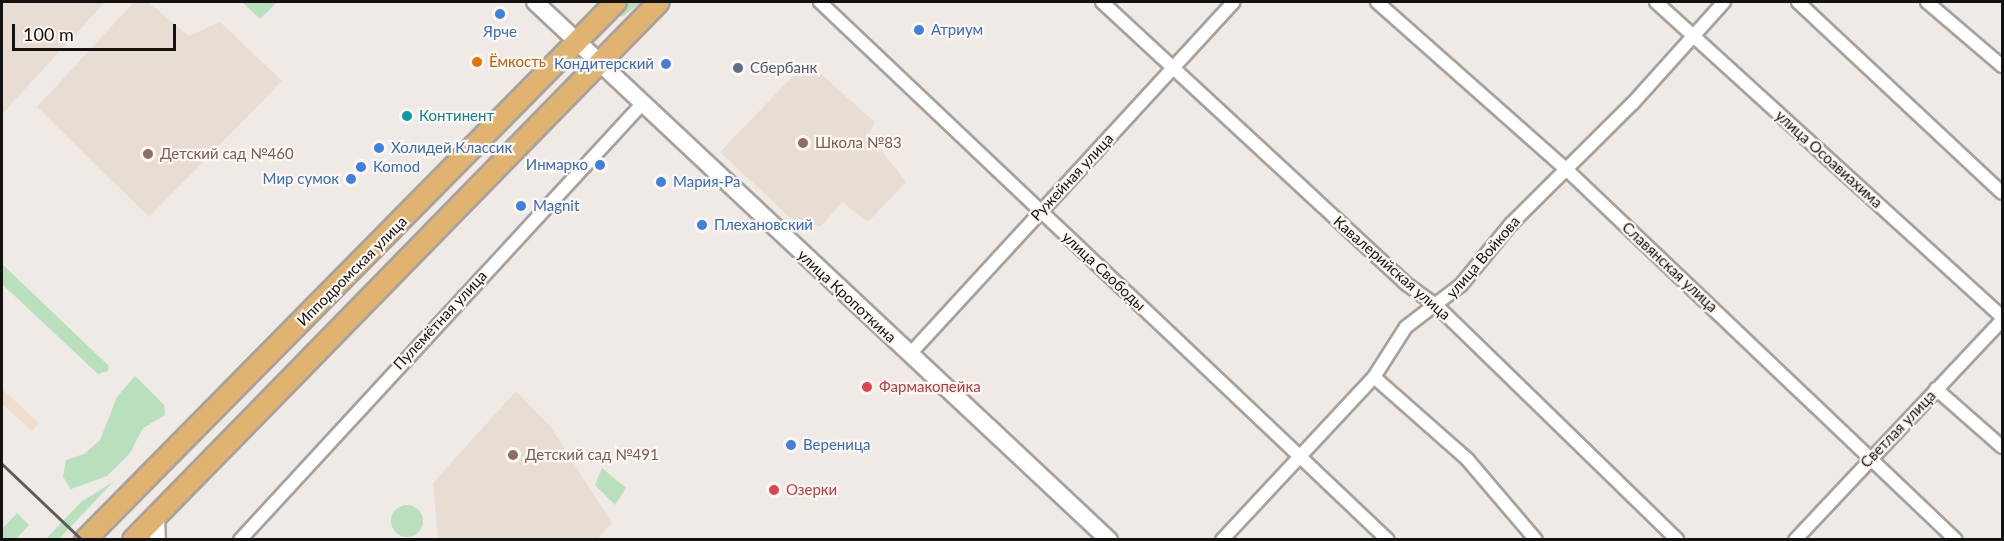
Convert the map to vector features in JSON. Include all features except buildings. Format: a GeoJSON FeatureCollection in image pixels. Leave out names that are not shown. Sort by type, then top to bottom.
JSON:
{"type":"FeatureCollection","features":[{"type":"Feature","properties":{"kind":"highway","name":"Ипподромская улица"},"geometry":{"type":"LineString","coordinates":[[85,540],[616,2]]}},
{"type":"Feature","properties":{"kind":"highway","name":"Ипподромская улица"},"geometry":{"type":"LineString","coordinates":[[133,540],[659,2]]}},
{"type":"Feature","properties":{"kind":"main road","name":"улица Кропоткина"},"geometry":{"type":"LineString","coordinates":[[535,2],[575,42],[1109,540]]}},
{"type":"Feature","properties":{"kind":"street","name":"улица Свободы"},"geometry":{"type":"LineString","coordinates":[[820,2],[1388,540]]}},
{"type":"Feature","properties":{"kind":"street","name":"Кавалерийская улица"},"geometry":{"type":"LineString","coordinates":[[1102,2],[1405,283],[1438,307],[1678,540]]}},
{"type":"Feature","properties":{"kind":"street","name":"Ружейная улица"},"geometry":{"type":"LineString","coordinates":[[910,354],[1234,2]]}},
{"type":"Feature","properties":{"kind":"street","name":"Славянская улица"},"geometry":{"type":"LineString","coordinates":[[1377,2],[1566,169],[1871,456],[1956,540]]}},
{"type":"Feature","properties":{"kind":"street","name":"улица Осоавиахима"},"geometry":{"type":"LineString","coordinates":[[1656,2],[2002,318]]}},
{"type":"Feature","properties":{"kind":"street","name":"улица Войкова"},"geometry":{"type":"LineString","coordinates":[[1222,540],[1302,457],[1374,377],[1406,327],[1438,307],[1724,2]]}},
{"type":"Feature","properties":{"kind":"street"},"geometry":{"type":"LineString","coordinates":[[1798,2],[2002,193]]}},
{"type":"Feature","properties":{"kind":"street"},"geometry":{"type":"LineString","coordinates":[[1927,2],[2002,66]]}},
{"type":"Feature","properties":{"kind":"street","name":"Пулемётная улица"},"geometry":{"type":"LineString","coordinates":[[240,540],[642,104]]}},
{"type":"Feature","properties":{"kind":"street","name":"Светлая улица"},"geometry":{"type":"LineString","coordinates":[[1801,537],[1871,456],[2002,318]]}},
{"type":"Feature","properties":{"kind":"street"},"geometry":{"type":"LineString","coordinates":[[1374,377],[1467,459],[1536,540]]}},
{"type":"Feature","properties":{"kind":"street"},"geometry":{"type":"LineString","coordinates":[[1936,389],[2002,447]]}},
{"type":"Feature","properties":{"kind":"street"},"geometry":{"type":"LineString","coordinates":[[156,516],[158,540]]}},
{"type":"Feature","properties":{"kind":"shaded area"},"geometry":{"type":"Polygon","coordinates":[[[2,2],[105,2],[2,114],[2,2]]]}},
{"type":"Feature","properties":{"kind":"shaded area","name":"Детский сад №460"},"geometry":{"type":"Polygon","coordinates":[[[134,2],[148,2],[189,36],[220,22],[282,81],[149,217],[37,107],[134,2]]]}},
{"type":"Feature","properties":{"kind":"shaded area","name":"Школа №83"},"geometry":{"type":"Polygon","coordinates":[[[821,74],[875,122],[869,134],[906,182],[868,222],[842,202],[821,226],[797,224],[720,152],[793,76],[821,74]]]}},
{"type":"Feature","properties":{"kind":"shaded area"},"geometry":{"type":"Polygon","coordinates":[[[2,389],[39,423],[32,431],[2,404],[2,389]]]}},
{"type":"Feature","properties":{"kind":"shaded area","name":"Детский сад №491"},"geometry":{"type":"Polygon","coordinates":[[[516,391],[550,426],[612,523],[597,539],[438,539],[433,483],[516,391]]]}},
{"type":"Feature","properties":{"kind":"green space"},"geometry":{"type":"Polygon","coordinates":[[[242,2],[277,2],[260,19],[242,2]]]}},
{"type":"Feature","properties":{"kind":"green space"},"geometry":{"type":"Polygon","coordinates":[[[624,2],[642,2],[622,17],[618,13],[624,2]]]}},
{"type":"Feature","properties":{"kind":"green space"},"geometry":{"type":"Polygon","coordinates":[[[2,264],[109,366],[108,371],[98,374],[2,284],[2,264]]]}},
{"type":"Feature","properties":{"kind":"green space"},"geometry":{"type":"Polygon","coordinates":[[[135,376],[164,405],[165,415],[143,428],[130,453],[107,476],[71,489],[63,477],[66,460],[84,454],[100,440],[117,397],[135,376]]]}},
{"type":"Feature","properties":{"kind":"green space"},"geometry":{"type":"Polygon","coordinates":[[[602,468],[626,488],[615,505],[595,485],[602,468]]]}},
{"type":"Feature","properties":{"kind":"green space"},"geometry":{"type":"Polygon","coordinates":[[[113,482],[59,539],[46,539],[81,502],[113,482]]]}},
{"type":"Feature","properties":{"kind":"green space"},"geometry":{"type":"Polygon","coordinates":[[[407,505],[418,510],[423,521],[418,532],[407,537],[396,532],[391,521],[396,510],[407,505]]]}},
{"type":"Feature","properties":{"kind":"green space"},"geometry":{"type":"Polygon","coordinates":[[[17,513],[29,525],[16,539],[2,539],[2,529],[17,513]]]}},
{"type":"Feature","properties":{"kind":"railway"},"geometry":{"type":"LineString","coordinates":[[2,464],[82,540]]}},
{"type":"Feature","properties":{"kind":"place","name":"Ярче"},"geometry":{"type":"Point","coordinates":[500,14]}},
{"type":"Feature","properties":{"kind":"place","name":"Атриум"},"geometry":{"type":"Point","coordinates":[919,30]}},
{"type":"Feature","properties":{"kind":"place","name":"Ёмкость"},"geometry":{"type":"Point","coordinates":[477,62]}},
{"type":"Feature","properties":{"kind":"place","name":"Кондитерский"},"geometry":{"type":"Point","coordinates":[666,64]}},
{"type":"Feature","properties":{"kind":"place","name":"Сбербанк"},"geometry":{"type":"Point","coordinates":[738,68]}},
{"type":"Feature","properties":{"kind":"place","name":"Континент"},"geometry":{"type":"Point","coordinates":[407,116]}},
{"type":"Feature","properties":{"kind":"place","name":"Школа №83"},"geometry":{"type":"Point","coordinates":[803,143]}},
{"type":"Feature","properties":{"kind":"place","name":"Холидей Классик"},"geometry":{"type":"Point","coordinates":[379,148]}},
{"type":"Feature","properties":{"kind":"place","name":"Детский сад №460"},"geometry":{"type":"Point","coordinates":[148,154]}},
{"type":"Feature","properties":{"kind":"place","name":"Инмарко"},"geometry":{"type":"Point","coordinates":[600,165]}},
{"type":"Feature","properties":{"kind":"place","name":"Komod"},"geometry":{"type":"Point","coordinates":[361,167]}},
{"type":"Feature","properties":{"kind":"place","name":"Мир сумок"},"geometry":{"type":"Point","coordinates":[351,179]}},
{"type":"Feature","properties":{"kind":"place","name":"Мария-Ра"},"geometry":{"type":"Point","coordinates":[661,182]}},
{"type":"Feature","properties":{"kind":"place","name":"Magnit"},"geometry":{"type":"Point","coordinates":[521,206]}},
{"type":"Feature","properties":{"kind":"place","name":"Плехановский"},"geometry":{"type":"Point","coordinates":[702,225]}},
{"type":"Feature","properties":{"kind":"place","name":"Фармакопейка"},"geometry":{"type":"Point","coordinates":[867,387]}},
{"type":"Feature","properties":{"kind":"place","name":"Вереница"},"geometry":{"type":"Point","coordinates":[791,445]}},
{"type":"Feature","properties":{"kind":"place","name":"Детский сад №491"},"geometry":{"type":"Point","coordinates":[513,455]}},
{"type":"Feature","properties":{"kind":"place","name":"Озерки"},"geometry":{"type":"Point","coordinates":[774,490]}}]}
